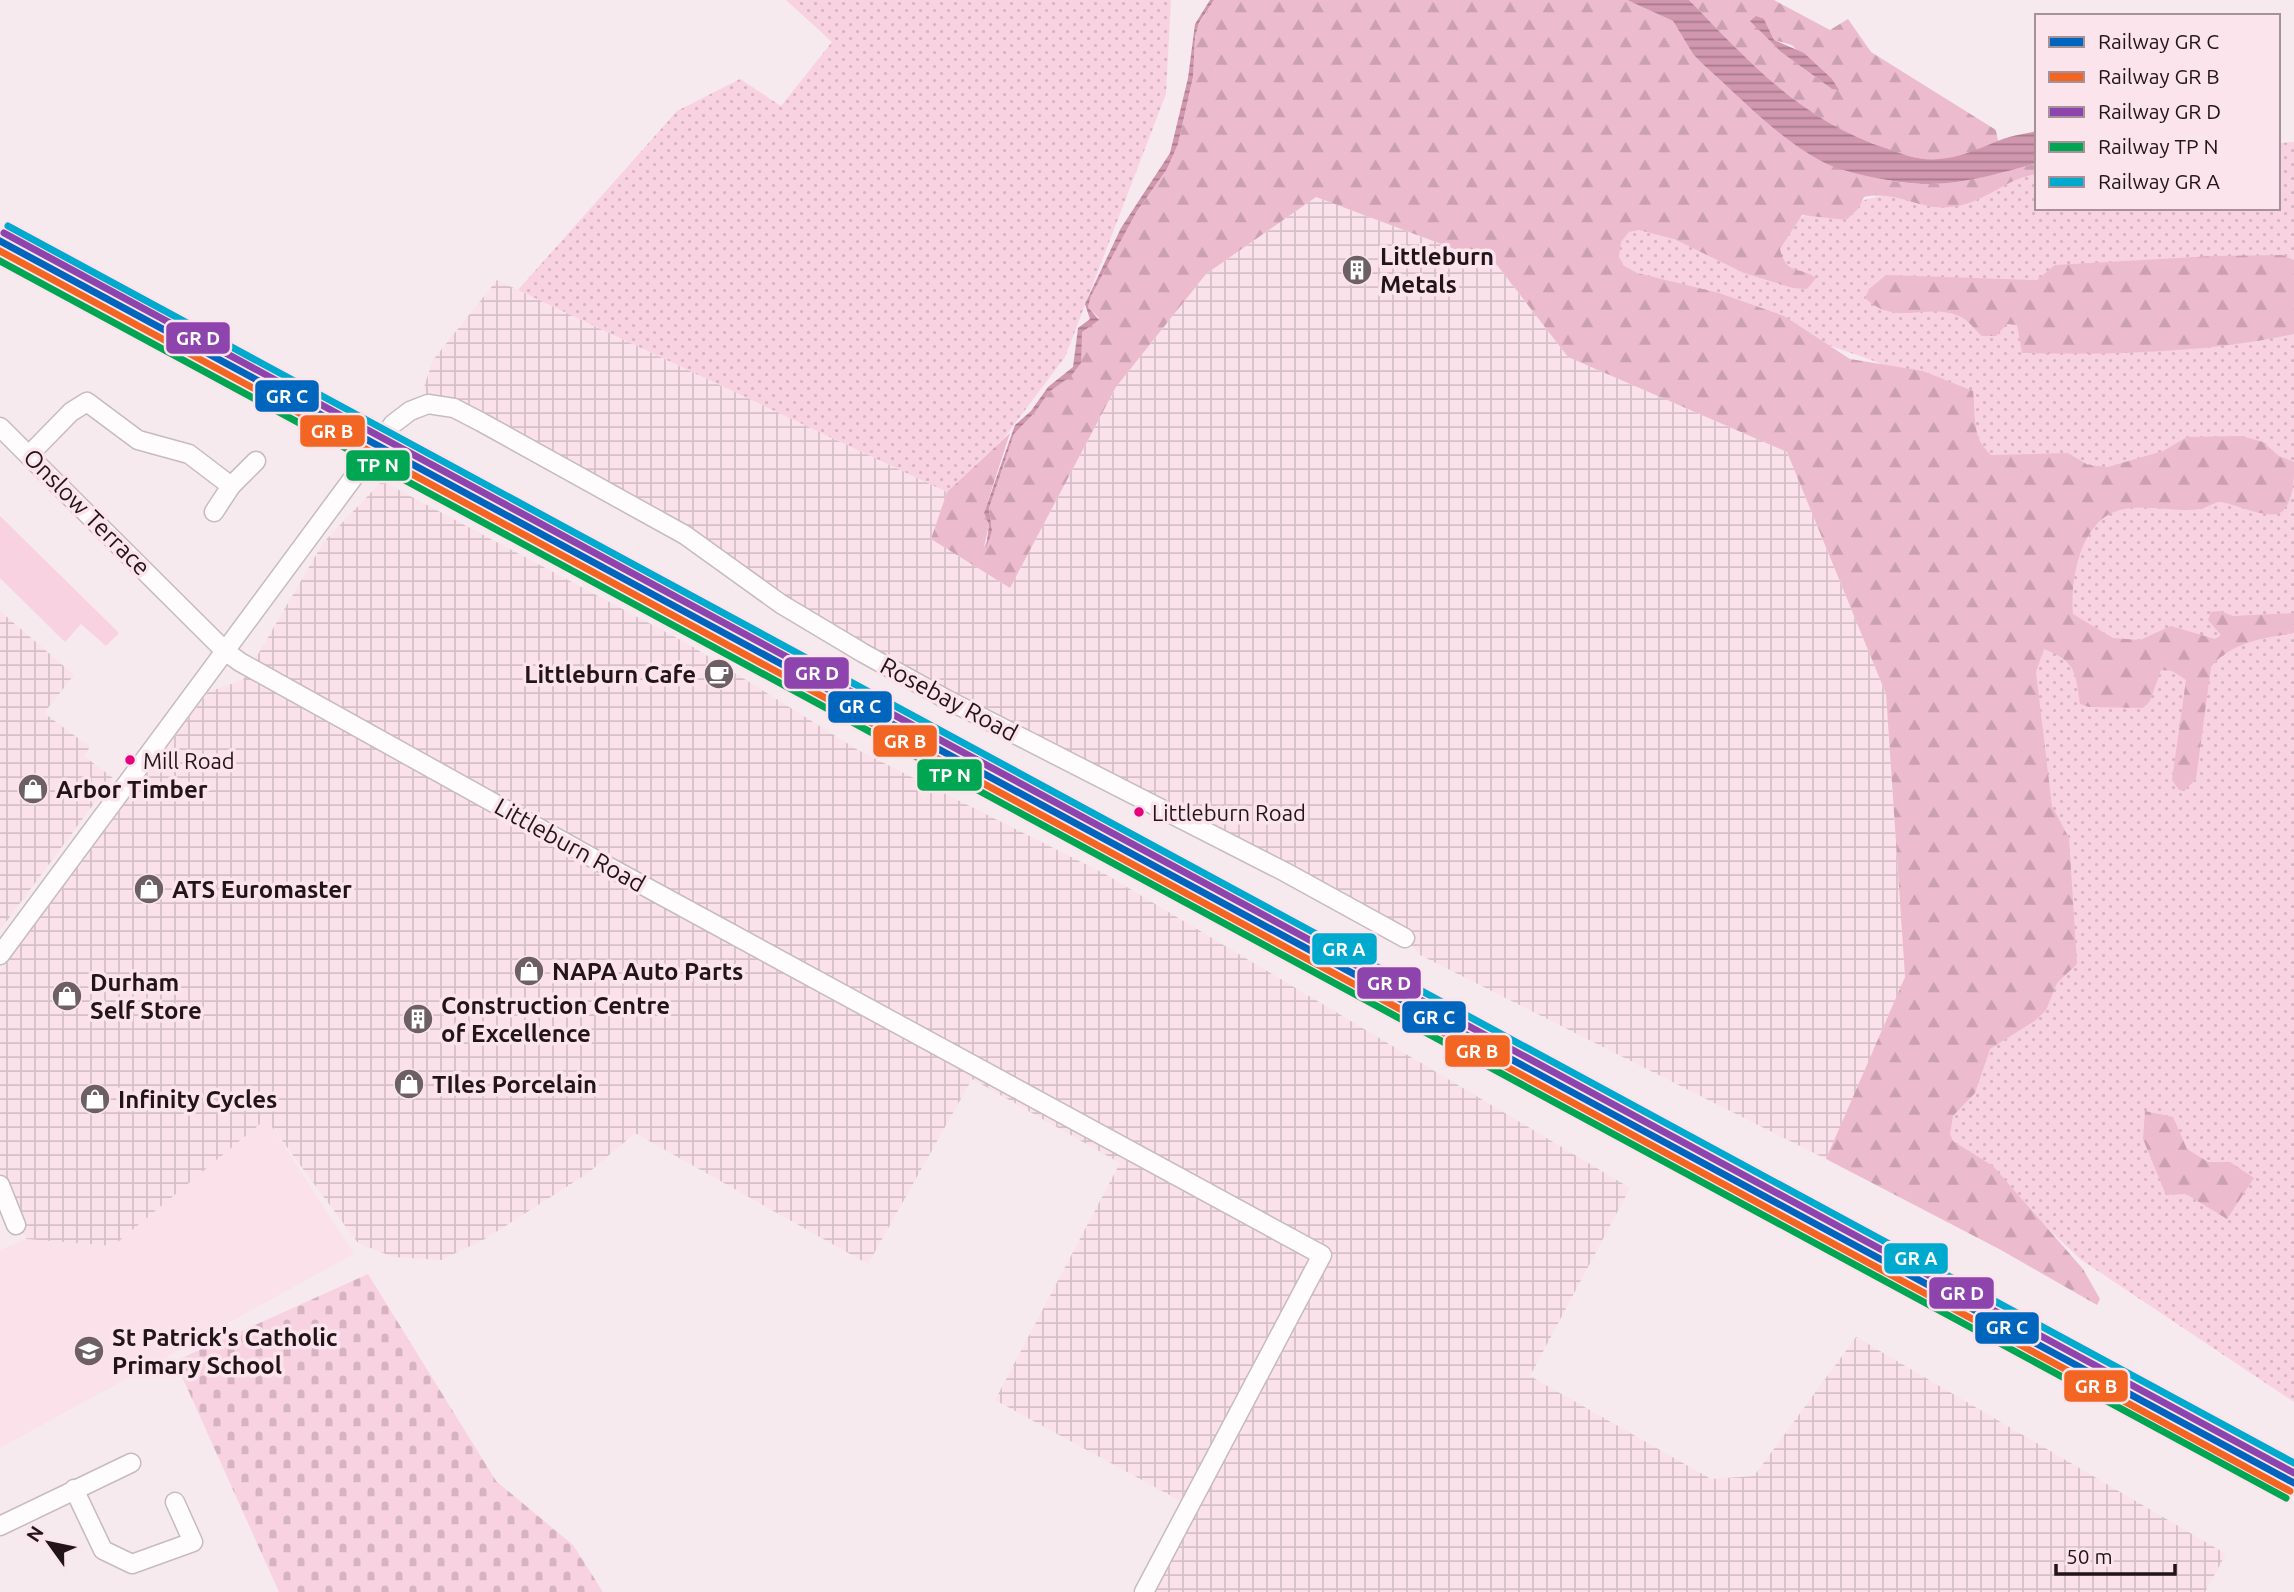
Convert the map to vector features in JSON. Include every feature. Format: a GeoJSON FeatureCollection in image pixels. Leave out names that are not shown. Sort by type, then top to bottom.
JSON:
{"type":"FeatureCollection","features":[{"type":"Feature","properties":{"kind":"street"},"geometry":{"type":"LineString","coordinates":[[29,455],[71,412],[87,402],[138,440],[189,454],[231,486]]}},
{"type":"Feature","properties":{"kind":"street","name":"Rosebay Road"},"geometry":{"type":"LineString","coordinates":[[225,650],[393,424],[410,411],[428,404],[454,408],[685,535],[781,604],[863,653],[946,699],[1285,872],[1405,938]]}},
{"type":"Feature","properties":{"kind":"street","name":"Onslow Terrace"},"geometry":{"type":"LineString","coordinates":[[0,427],[225,650]]}},
{"type":"Feature","properties":{"kind":"street"},"geometry":{"type":"LineString","coordinates":[[214,512],[231,486],[256,461]]}},
{"type":"Feature","properties":{"kind":"street"},"geometry":{"type":"LineString","coordinates":[[0,955],[225,650]]}},
{"type":"Feature","properties":{"kind":"street","name":"Littleburn Road"},"geometry":{"type":"LineString","coordinates":[[225,650],[600,862],[1322,1255],[1143,1592]]}},
{"type":"Feature","properties":{"kind":"street"},"geometry":{"type":"LineString","coordinates":[[0,1185],[16,1225]]}},
{"type":"Feature","properties":{"kind":"street"},"geometry":{"type":"LineString","coordinates":[[0,1526],[131,1463]]}},
{"type":"Feature","properties":{"kind":"street"},"geometry":{"type":"LineString","coordinates":[[74,1489],[103,1550],[132,1564],[193,1542],[175,1502]]}},
{"type":"Feature","properties":{"kind":"shaded area"},"geometry":{"type":"Polygon","coordinates":[[[1210,0],[1214,0],[1199,23],[1195,37],[1193,77],[1178,144],[1167,169],[1137,211],[1091,296],[1088,307],[1099,320],[1082,332],[1081,363],[1071,376],[1049,392],[1036,411],[1014,434],[989,508],[992,531],[986,548],[989,525],[984,513],[1015,425],[1031,411],[1048,387],[1073,367],[1078,328],[1090,319],[1085,304],[1121,228],[1170,153],[1188,78],[1195,24],[1210,0]]]}},
{"type":"Feature","properties":{"kind":"shaded area"},"geometry":{"type":"Polygon","coordinates":[[[1627,0],[1689,0],[1779,88],[1829,123],[1857,137],[1907,155],[1933,159],[1962,155],[2005,138],[2035,131],[2035,164],[1971,180],[1931,184],[1875,178],[1831,166],[1805,152],[1746,104],[1693,54],[1673,21],[1627,0]]]}},
{"type":"Feature","properties":{"kind":"shaded area"},"geometry":{"type":"Polygon","coordinates":[[[1756,16],[1764,19],[1774,40],[1804,53],[1832,79],[1839,90],[1832,89],[1781,52],[1750,21],[1756,16]]]}},
{"type":"Feature","properties":{"kind":"shaded area"},"geometry":{"type":"Polygon","coordinates":[[[1316,197],[1497,265],[1568,357],[1787,452],[1886,694],[1905,978],[1826,1159],[1420,955],[1405,938],[946,699],[685,535],[428,404],[424,387],[433,360],[497,280],[947,492],[931,539],[1010,588],[1116,387],[1206,274],[1316,197]]]}},
{"type":"Feature","properties":{"kind":"shaded area"},"geometry":{"type":"Polygon","coordinates":[[[382,481],[690,645],[858,750],[1105,874],[1630,1188],[1530,1376],[1711,1479],[1754,1476],[1856,1337],[2226,1554],[2205,1592],[1155,1592],[1197,1510],[995,1400],[1120,1163],[972,1079],[868,1264],[635,1133],[588,1173],[485,1239],[441,1260],[393,1257],[358,1243],[266,1119],[113,1246],[26,1239],[0,1170],[0,972],[208,692],[243,680],[323,543],[382,481]]]}},
{"type":"Feature","properties":{"kind":"shaded area"},"geometry":{"type":"Polygon","coordinates":[[[0,611],[74,675],[44,713],[90,747],[84,756],[113,778],[0,930],[0,611]]]}},
{"type":"Feature","properties":{"kind":"shaded area","name":"St Patrick's Catholic Primary School"},"geometry":{"type":"Polygon","coordinates":[[[266,1118],[354,1254],[0,1448],[0,1250],[26,1239],[113,1246],[266,1118]]]}},
{"type":"Feature","properties":{"kind":"green space"},"geometry":{"type":"Polygon","coordinates":[[[786,0],[1171,0],[1166,94],[1065,357],[1004,438],[947,492],[518,290],[677,111],[740,79],[781,106],[832,42],[786,0]]]}},
{"type":"Feature","properties":{"kind":"green space"},"geometry":{"type":"Polygon","coordinates":[[[1214,0],[1627,0],[1673,21],[1693,54],[1821,161],[1875,178],[1904,183],[1931,184],[1970,180],[2035,164],[2035,174],[2015,180],[1962,205],[1929,206],[1888,196],[1876,196],[1864,197],[1858,209],[1846,220],[1802,215],[1780,249],[1786,264],[1816,278],[1807,289],[1793,288],[1744,273],[1674,239],[1639,230],[1629,232],[1621,242],[1619,257],[1623,265],[1637,273],[1719,293],[1784,316],[1850,359],[1923,371],[1973,391],[1977,433],[1991,455],[2068,453],[2088,465],[2108,467],[2163,451],[2187,437],[2242,436],[2263,442],[2279,456],[2294,462],[2291,494],[2287,506],[2277,514],[2261,513],[2220,502],[2190,510],[2130,508],[2106,516],[2095,526],[2080,553],[2073,585],[2073,614],[2113,638],[2140,640],[2171,626],[2215,639],[2221,635],[2208,620],[2211,612],[2220,611],[2233,616],[2294,613],[2294,633],[2260,639],[2238,647],[2211,667],[2196,779],[2184,791],[2179,790],[2172,780],[2186,680],[2172,671],[2161,670],[2150,701],[2143,708],[2089,707],[2080,704],[2075,676],[2063,659],[2044,649],[2036,672],[2052,806],[2069,838],[2077,964],[2057,983],[2046,1010],[2036,1020],[1990,1049],[1975,1093],[1953,1116],[1950,1134],[1953,1141],[1993,1166],[2083,1269],[2100,1299],[2097,1305],[2001,1250],[1826,1159],[1905,977],[1886,694],[1787,452],[1568,357],[1497,265],[1316,197],[1206,274],[1116,387],[1010,588],[931,539],[947,492],[1010,433],[984,513],[989,525],[984,547],[992,531],[989,508],[1014,434],[1036,411],[1049,392],[1070,376],[1080,363],[1081,332],[1099,318],[1088,307],[1091,296],[1137,211],[1167,169],[1178,144],[1193,77],[1195,37],[1199,24],[1214,0]]]}},
{"type":"Feature","properties":{"kind":"green space"},"geometry":{"type":"Polygon","coordinates":[[[1689,0],[1774,0],[1830,30],[1848,19],[1871,52],[1996,130],[1998,141],[1960,156],[1936,160],[1903,154],[1854,136],[1801,105],[1755,66],[1689,0]],[[1764,19],[1759,30],[1781,52],[1832,89],[1792,45],[1774,40],[1764,19]]]}},
{"type":"Feature","properties":{"kind":"green space"},"geometry":{"type":"Polygon","coordinates":[[[2294,142],[2294,1402],[2080,1259],[1975,1159],[1938,1140],[1970,419],[1877,362],[1604,267],[1632,218],[1740,233],[1891,193],[2035,168],[2035,210],[2280,210],[2280,143],[2294,142]]]}},
{"type":"Feature","properties":{"kind":"green space"},"geometry":{"type":"Polygon","coordinates":[[[2282,255],[2294,260],[2294,334],[2193,349],[2091,354],[2022,353],[2017,325],[2007,324],[1996,336],[1982,336],[1964,319],[1949,313],[1889,311],[1877,307],[1865,298],[1869,289],[1886,275],[2037,280],[2055,265],[2282,255]]]}},
{"type":"Feature","properties":{"kind":"green space"},"geometry":{"type":"Polygon","coordinates":[[[0,516],[119,633],[106,646],[81,624],[65,642],[0,578],[0,516]]]}},
{"type":"Feature","properties":{"kind":"green space"},"geometry":{"type":"Polygon","coordinates":[[[2145,1111],[2173,1117],[2187,1149],[2208,1162],[2230,1162],[2254,1178],[2227,1219],[2186,1194],[2166,1195],[2143,1139],[2145,1111]]]}},
{"type":"Feature","properties":{"kind":"green space"},"geometry":{"type":"Polygon","coordinates":[[[368,1274],[496,1481],[573,1545],[603,1592],[279,1592],[175,1361],[368,1274]]]}},
{"type":"Feature","properties":{"kind":"transit line"},"geometry":{"type":"LineString","coordinates":[[8,226],[2294,1463]]}},
{"type":"Feature","properties":{"kind":"transit line"},"geometry":{"type":"LineString","coordinates":[[4,233],[2294,1473]]}},
{"type":"Feature","properties":{"kind":"transit line"},"geometry":{"type":"LineString","coordinates":[[0,241],[2294,1483]]}},
{"type":"Feature","properties":{"kind":"transit line"},"geometry":{"type":"LineString","coordinates":[[0,251],[2290,1491]]}},
{"type":"Feature","properties":{"kind":"transit line"},"geometry":{"type":"LineString","coordinates":[[0,261],[2286,1498]]}},
{"type":"Feature","properties":{"kind":"place","name":"Littleburn Metals"},"geometry":{"type":"Point","coordinates":[1357,270]}},
{"type":"Feature","properties":{"kind":"place","name":"Littleburn Cafe"},"geometry":{"type":"Point","coordinates":[719,674]}},
{"type":"Feature","properties":{"kind":"place","name":"Mill Road"},"geometry":{"type":"Point","coordinates":[130,760]}},
{"type":"Feature","properties":{"kind":"place","name":"Arbor Timber"},"geometry":{"type":"Point","coordinates":[33,789]}},
{"type":"Feature","properties":{"kind":"place","name":"Littleburn Road"},"geometry":{"type":"Point","coordinates":[1139,812]}},
{"type":"Feature","properties":{"kind":"place","name":"ATS Euromaster"},"geometry":{"type":"Point","coordinates":[149,889]}},
{"type":"Feature","properties":{"kind":"place","name":"NAPA Auto Parts"},"geometry":{"type":"Point","coordinates":[529,971]}},
{"type":"Feature","properties":{"kind":"place","name":"Durham Self Store"},"geometry":{"type":"Point","coordinates":[67,996]}},
{"type":"Feature","properties":{"kind":"place","name":"Construction Centre of Excellence"},"geometry":{"type":"Point","coordinates":[418,1019]}},
{"type":"Feature","properties":{"kind":"place","name":"TIles Porcelain"},"geometry":{"type":"Point","coordinates":[409,1084]}},
{"type":"Feature","properties":{"kind":"place","name":"Infinity Cycles"},"geometry":{"type":"Point","coordinates":[95,1099]}},
{"type":"Feature","properties":{"kind":"place","name":"St Patrick's Catholic Primary School"},"geometry":{"type":"Point","coordinates":[89,1351]}}]}
